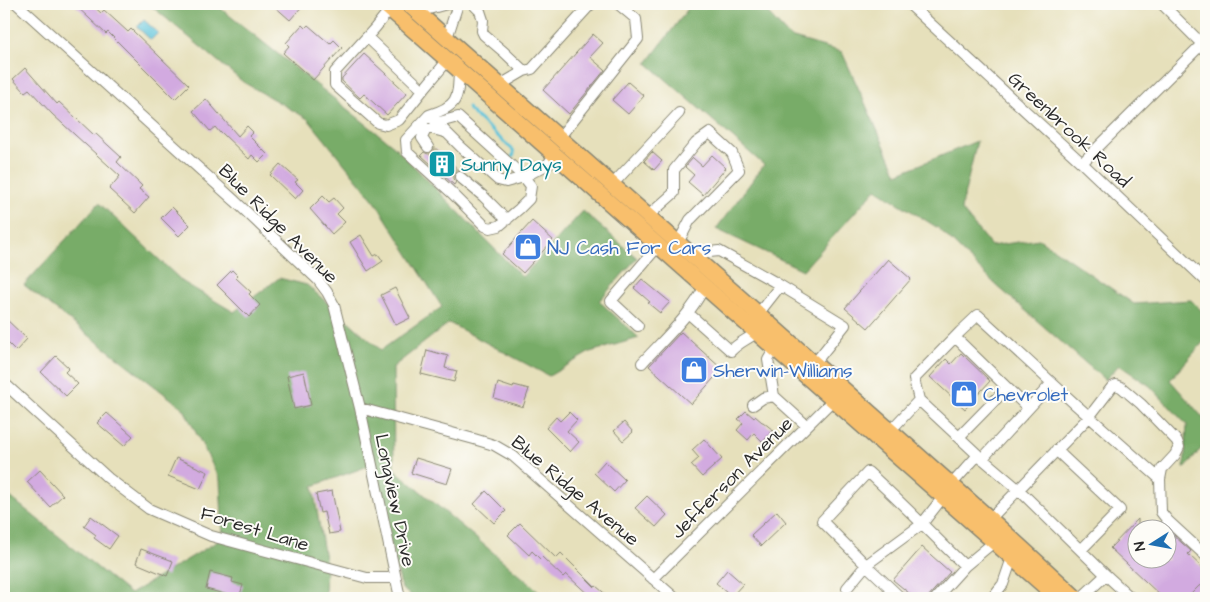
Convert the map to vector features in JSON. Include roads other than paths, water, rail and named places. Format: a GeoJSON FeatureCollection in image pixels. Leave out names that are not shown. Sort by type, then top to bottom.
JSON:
{"type":"FeatureCollection","features":[{"type":"Feature","properties":{"kind":"highway"},"geometry":{"type":"LineString","coordinates":[[387,6],[834,400],[947,491],[990,519],[1076,598]]}},
{"type":"Feature","properties":{"kind":"highway"},"geometry":{"type":"LineString","coordinates":[[413,8],[890,431],[994,542],[1058,598]]}},
{"type":"Feature","properties":{"kind":"street","name":"Blue Ridge Avenue"},"geometry":{"type":"LineString","coordinates":[[17,4],[235,201],[318,280],[334,305],[360,408],[474,438],[494,445],[513,456],[675,598]]}},
{"type":"Feature","properties":{"kind":"street"},"geometry":{"type":"LineString","coordinates":[[413,8],[448,4]]}},
{"type":"Feature","properties":{"kind":"street"},"geometry":{"type":"LineString","coordinates":[[447,38],[458,4]]}},
{"type":"Feature","properties":{"kind":"street"},"geometry":{"type":"LineString","coordinates":[[473,4],[480,11],[484,35],[524,71]]}},
{"type":"Feature","properties":{"kind":"street"},"geometry":{"type":"LineString","coordinates":[[500,85],[524,71],[532,69],[591,4]]}},
{"type":"Feature","properties":{"kind":"street"},"geometry":{"type":"LineString","coordinates":[[559,138],[638,39],[636,19],[618,4]]}},
{"type":"Feature","properties":{"kind":"street","name":"Greenbrook Road"},"geometry":{"type":"LineString","coordinates":[[909,4],[1082,163],[1206,281]]}},
{"type":"Feature","properties":{"kind":"street"},"geometry":{"type":"LineString","coordinates":[[1082,163],[1204,42],[1162,4]]}},
{"type":"Feature","properties":{"kind":"street"},"geometry":{"type":"LineString","coordinates":[[387,6],[367,37],[335,72],[335,85],[378,123],[386,125],[399,120],[423,90],[454,64]]}},
{"type":"Feature","properties":{"kind":"street"},"geometry":{"type":"LineString","coordinates":[[367,37],[423,90]]}},
{"type":"Feature","properties":{"kind":"street"},"geometry":{"type":"LineString","coordinates":[[432,119],[458,117],[524,177],[531,186],[529,199],[499,226],[490,228],[485,226],[408,152],[406,140],[439,112],[451,106],[456,100],[454,64]]}},
{"type":"Feature","properties":{"kind":"street"},"geometry":{"type":"LineString","coordinates":[[612,185],[679,113]]}},
{"type":"Feature","properties":{"kind":"street"},"geometry":{"type":"LineString","coordinates":[[432,119],[498,180],[506,182],[524,177],[548,164],[555,154]]}},
{"type":"Feature","properties":{"kind":"street"},"geometry":{"type":"LineString","coordinates":[[428,147],[422,138],[426,130],[433,129],[445,132]]}},
{"type":"Feature","properties":{"kind":"street"},"geometry":{"type":"LineString","coordinates":[[648,216],[674,193],[674,170],[696,143],[710,133],[732,153],[738,170],[690,220],[678,243]]}},
{"type":"Feature","properties":{"kind":"street"},"geometry":{"type":"LineString","coordinates":[[460,177],[483,196],[507,220]]}},
{"type":"Feature","properties":{"kind":"street"},"geometry":{"type":"LineString","coordinates":[[638,326],[611,301],[659,245]]}},
{"type":"Feature","properties":{"kind":"street"},"geometry":{"type":"LineString","coordinates":[[690,254],[719,251],[845,325],[814,364]]}},
{"type":"Feature","properties":{"kind":"street"},"geometry":{"type":"LineString","coordinates":[[642,363],[688,313],[705,286]]}},
{"type":"Feature","properties":{"kind":"street"},"geometry":{"type":"LineString","coordinates":[[758,314],[780,286]]}},
{"type":"Feature","properties":{"kind":"street"},"geometry":{"type":"LineString","coordinates":[[688,313],[731,351],[738,343],[748,339],[757,332]]}},
{"type":"Feature","properties":{"kind":"street"},"geometry":{"type":"LineString","coordinates":[[1124,596],[1106,575],[1018,489],[980,457],[919,400],[914,379],[978,315],[1076,406],[1160,479]]}},
{"type":"Feature","properties":{"kind":"street"},"geometry":{"type":"LineString","coordinates":[[957,334],[1028,408]]}},
{"type":"Feature","properties":{"kind":"street"},"geometry":{"type":"LineString","coordinates":[[775,348],[768,360],[774,396],[807,426]]}},
{"type":"Feature","properties":{"kind":"street","name":"Forest Lane"},"geometry":{"type":"LineString","coordinates":[[4,383],[108,478],[149,509],[211,536],[367,578],[395,578]]}},
{"type":"Feature","properties":{"kind":"street"},"geometry":{"type":"LineString","coordinates":[[847,588],[866,565],[922,524],[947,491],[1052,383]]}},
{"type":"Feature","properties":{"kind":"street"},"geometry":{"type":"LineString","coordinates":[[990,519],[1089,416],[1112,386],[1116,385],[1141,404],[1177,441],[1179,447],[1175,455],[1162,469],[1160,479],[1161,512],[1168,521],[1206,556]]}},
{"type":"Feature","properties":{"kind":"street"},"geometry":{"type":"LineString","coordinates":[[959,437],[1007,388]]}},
{"type":"Feature","properties":{"kind":"street"},"geometry":{"type":"LineString","coordinates":[[753,406],[763,398],[774,396]]}},
{"type":"Feature","properties":{"kind":"street","name":"Jefferson Avenue"},"geometry":{"type":"LineString","coordinates":[[653,578],[834,400]]}},
{"type":"Feature","properties":{"kind":"street"},"geometry":{"type":"LineString","coordinates":[[890,431],[919,400]]}},
{"type":"Feature","properties":{"kind":"street","name":"Longview Drive"},"geometry":{"type":"LineString","coordinates":[[360,408],[400,598]]}},
{"type":"Feature","properties":{"kind":"street"},"geometry":{"type":"LineString","coordinates":[[1056,450],[1120,510],[1081,550]]}},
{"type":"Feature","properties":{"kind":"street"},"geometry":{"type":"LineString","coordinates":[[901,598],[822,521],[868,472],[965,566]]}},
{"type":"Feature","properties":{"kind":"street"},"geometry":{"type":"LineString","coordinates":[[936,598],[965,566],[994,542]]}},
{"type":"Feature","properties":{"kind":"street"},"geometry":{"type":"LineString","coordinates":[[992,598],[1003,584],[1012,558]]}},
{"type":"Feature","properties":{"kind":"street"},"geometry":{"type":"LineString","coordinates":[[1081,598],[1106,575]]}},
{"type":"Feature","properties":{"kind":"street"},"geometry":{"type":"LineString","coordinates":[[884,598],[892,590]]}},
{"type":"Feature","properties":{"kind":"water"},"geometry":{"type":"Polygon","coordinates":[[[144,20],[158,33],[151,40],[137,27],[144,20]]]}},
{"type":"Feature","properties":{"kind":"waterway"},"geometry":{"type":"LineString","coordinates":[[468,107],[513,150],[514,154],[510,160]]}},
{"type":"Feature","properties":{"kind":"tunnel"},"geometry":{"type":"LineString","coordinates":[[428,147],[460,177]]}},
{"type":"Feature","properties":{"kind":"place","name":"Sunny Days"},"geometry":{"type":"Point","coordinates":[442,164]}},
{"type":"Feature","properties":{"kind":"place","name":"NJ Cash For Cars"},"geometry":{"type":"Point","coordinates":[528,247]}},
{"type":"Feature","properties":{"kind":"place","name":"Sherwin-Williams"},"geometry":{"type":"Point","coordinates":[694,370]}},
{"type":"Feature","properties":{"kind":"place","name":"Chevrolet"},"geometry":{"type":"Point","coordinates":[964,394]}}]}
